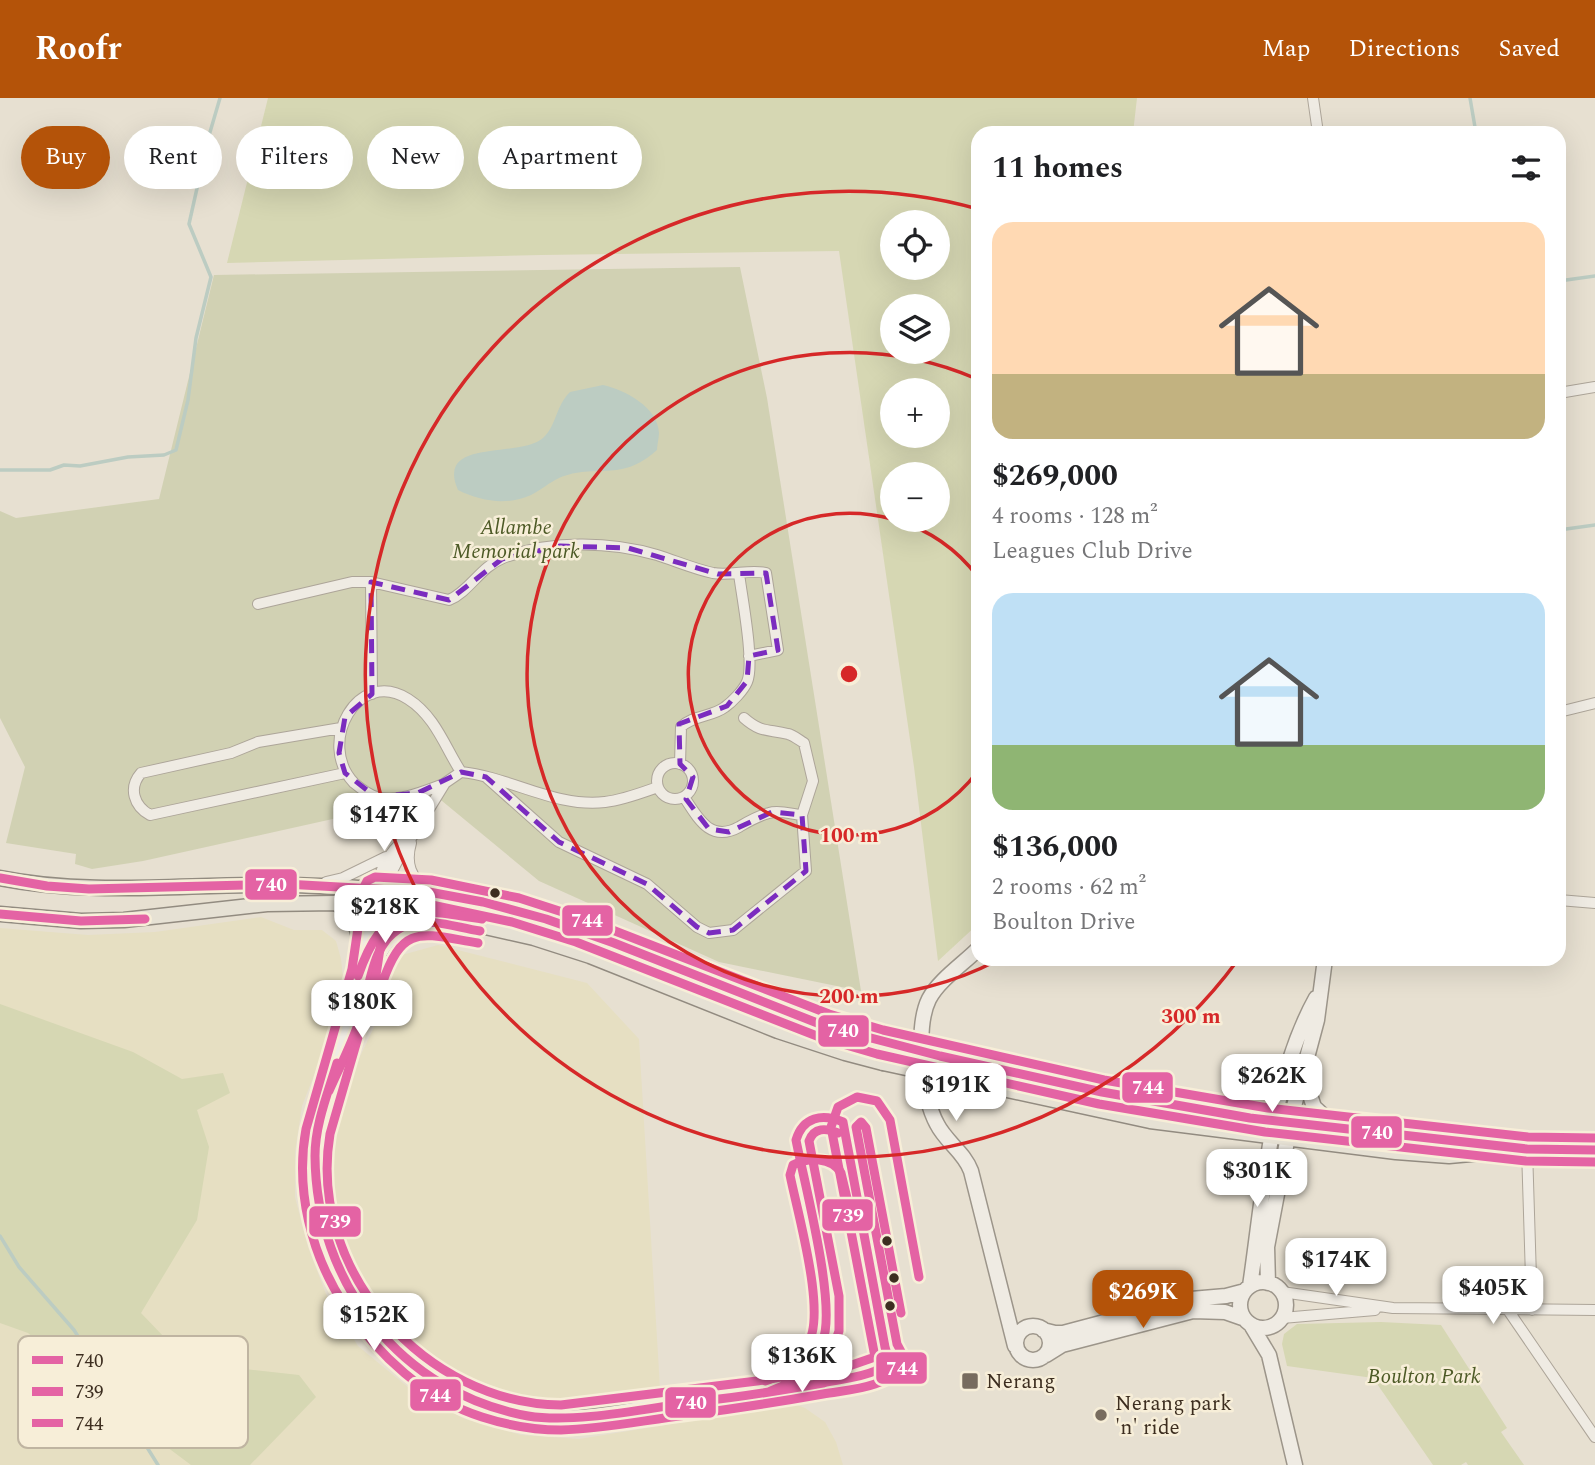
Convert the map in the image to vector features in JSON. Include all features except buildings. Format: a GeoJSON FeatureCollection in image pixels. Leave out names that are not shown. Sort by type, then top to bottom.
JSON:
{"type":"FeatureCollection","features":[{"type":"Feature","properties":{"kind":"main road"},"geometry":{"type":"LineString","coordinates":[[0,878],[47,886],[89,889],[309,886],[429,892],[515,910],[580,930],[825,1026],[880,1042],[1102,1092],[1219,1114],[1274,1121],[1527,1149],[1595,1150]]}},
{"type":"Feature","properties":{"kind":"main road"},"geometry":{"type":"LineString","coordinates":[[0,914],[30,918],[124,920],[267,904],[336,903],[414,911],[534,938],[590,956],[778,1031],[845,1054],[1150,1121],[1396,1152],[1449,1156],[1527,1149]]}},
{"type":"Feature","properties":{"kind":"street"},"geometry":{"type":"LineString","coordinates":[[1313,98],[1317,126]]}},
{"type":"Feature","properties":{"kind":"street"},"geometry":{"type":"LineString","coordinates":[[1566,392],[1595,387]]}},
{"type":"Feature","properties":{"kind":"street"},"geometry":{"type":"LineString","coordinates":[[258,604],[352,582],[371,582],[449,600],[456,597],[483,569],[502,558],[548,548],[582,545],[628,548],[658,555],[695,569],[740,574],[766,572],[778,647],[776,652],[749,656]]}},
{"type":"Feature","properties":{"kind":"street"},"geometry":{"type":"LineString","coordinates":[[680,764],[681,727],[687,721],[727,706],[747,681],[750,670],[740,574]]}},
{"type":"Feature","properties":{"kind":"street"},"geometry":{"type":"LineString","coordinates":[[371,582],[372,694]]}},
{"type":"Feature","properties":{"kind":"street"},"geometry":{"type":"LineString","coordinates":[[461,772],[445,783],[418,793],[392,798],[376,797],[358,786],[345,773],[339,753],[341,728],[345,717],[356,703],[372,694],[391,692],[409,699],[442,736],[449,754],[461,772],[581,802],[603,803],[625,799],[658,787]]}},
{"type":"Feature","properties":{"kind":"street"},"geometry":{"type":"LineString","coordinates":[[1566,710],[1595,703]]}},
{"type":"Feature","properties":{"kind":"street"},"geometry":{"type":"LineString","coordinates":[[485,777],[559,842],[647,884],[696,927],[709,933],[733,930],[806,871],[802,815],[813,781],[804,743],[789,734],[755,728],[744,718]]}},
{"type":"Feature","properties":{"kind":"street"},"geometry":{"type":"LineString","coordinates":[[341,728],[258,742],[231,753],[141,773],[135,780],[134,796],[142,811],[150,816],[345,773]]}},
{"type":"Feature","properties":{"kind":"street"},"geometry":{"type":"LineString","coordinates":[[671,764],[687,767],[693,777],[693,785],[684,797],[678,799],[667,798],[658,787],[657,778],[661,769],[671,764]]}},
{"type":"Feature","properties":{"kind":"street"},"geometry":{"type":"LineString","coordinates":[[382,889],[445,783]]}},
{"type":"Feature","properties":{"kind":"street"},"geometry":{"type":"LineString","coordinates":[[684,797],[699,820],[709,829],[719,832],[729,832],[754,817],[772,812],[802,815]]}},
{"type":"Feature","properties":{"kind":"street"},"geometry":{"type":"LineString","coordinates":[[309,886],[343,878],[387,856],[416,830]]}},
{"type":"Feature","properties":{"kind":"street"},"geometry":{"type":"LineString","coordinates":[[416,830],[408,855],[409,865],[416,882],[429,892]]}},
{"type":"Feature","properties":{"kind":"street"},"geometry":{"type":"LineString","coordinates":[[387,856],[379,907],[362,978],[320,1121],[315,1153],[321,1221],[354,1299],[377,1331],[400,1354],[433,1379],[470,1400],[529,1416],[592,1416],[843,1373]]}},
{"type":"Feature","properties":{"kind":"street"},"geometry":{"type":"LineString","coordinates":[[1566,901],[1595,903]]}},
{"type":"Feature","properties":{"kind":"street"},"geometry":{"type":"LineString","coordinates":[[336,903],[347,910],[355,923],[361,944],[362,978]]}},
{"type":"Feature","properties":{"kind":"street"},"geometry":{"type":"LineString","coordinates":[[329,1091],[361,1016],[376,959],[379,907]]}},
{"type":"Feature","properties":{"kind":"street"},"geometry":{"type":"LineString","coordinates":[[376,959],[395,932],[408,924],[424,922],[534,938]]}},
{"type":"Feature","properties":{"kind":"street"},"geometry":{"type":"LineString","coordinates":[[971,956],[930,997],[923,1015],[920,1035],[931,1112],[943,1134],[970,1168],[1015,1346],[1020,1356],[1027,1360],[1037,1360],[1058,1346],[1193,1311],[1225,1312],[1262,1328],[1279,1321],[1393,1308]]}},
{"type":"Feature","properties":{"kind":"street"},"geometry":{"type":"LineString","coordinates":[[1268,1283],[1267,1247],[1289,1139],[1297,1063],[1307,1015],[1320,991],[1324,966]]}},
{"type":"Feature","properties":{"kind":"street"},"geometry":{"type":"LineString","coordinates":[[1219,1114],[1255,1105],[1266,1096],[1278,1074],[1297,1063]]}},
{"type":"Feature","properties":{"kind":"street"},"geometry":{"type":"LineString","coordinates":[[1295,1465],[1269,1355],[1240,1306],[1248,1289],[1274,1121],[1297,1063]]}},
{"type":"Feature","properties":{"kind":"street"},"geometry":{"type":"LineString","coordinates":[[1297,1063],[1311,1080],[1314,1107],[1337,1128]]}},
{"type":"Feature","properties":{"kind":"street"},"geometry":{"type":"LineString","coordinates":[[1527,1149],[1532,1310]]}},
{"type":"Feature","properties":{"kind":"street"},"geometry":{"type":"LineString","coordinates":[[1015,1346],[1020,1332],[1038,1328],[1059,1333],[1191,1299],[1226,1296],[1258,1283],[1268,1283],[1282,1292],[1393,1308],[1595,1310]]}},
{"type":"Feature","properties":{"kind":"street"},"geometry":{"type":"LineString","coordinates":[[1269,1355],[1286,1306],[1282,1292]]}},
{"type":"Feature","properties":{"kind":"street"},"geometry":{"type":"LineString","coordinates":[[1004,1295],[1017,1316],[1038,1328],[1050,1340],[1046,1355]]}},
{"type":"Feature","properties":{"kind":"street"},"geometry":{"type":"LineString","coordinates":[[1508,1310],[1595,1437]]}},
{"type":"Feature","properties":{"kind":"street"},"geometry":{"type":"LineString","coordinates":[[1094,1325],[1123,1325],[1127,1330]]}},
{"type":"Feature","properties":{"kind":"highlighted area"},"geometry":{"type":"Polygon","coordinates":[[[560,546],[628,548],[718,574],[766,573],[778,650],[749,656],[747,681],[727,706],[679,724],[680,764],[693,777],[686,799],[709,829],[729,832],[772,812],[802,815],[806,871],[733,930],[709,933],[697,927],[647,884],[559,842],[486,777],[461,772],[418,793],[376,797],[345,773],[339,753],[345,717],[372,694],[371,582],[449,600],[502,559],[560,546]]]}},
{"type":"Feature","properties":{"kind":"shaded area"},"geometry":{"type":"Polygon","coordinates":[[[603,385],[639,401],[653,415],[659,433],[657,450],[631,466],[619,470],[573,474],[556,480],[531,495],[513,500],[484,499],[458,490],[454,473],[458,462],[483,452],[532,444],[548,433],[561,404],[570,392],[603,385]]]}},
{"type":"Feature","properties":{"kind":"shaded area"},"geometry":{"type":"Polygon","coordinates":[[[261,917],[294,930],[322,930],[336,941],[344,986],[338,1014],[302,1106],[295,1152],[295,1197],[308,1247],[326,1294],[358,1346],[415,1393],[465,1419],[521,1435],[579,1439],[794,1404],[825,1422],[836,1442],[843,1465],[0,1465],[0,928],[88,935],[155,932],[261,917]]]}},
{"type":"Feature","properties":{"kind":"shaded area"},"geometry":{"type":"Polygon","coordinates":[[[438,945],[587,983],[639,1039],[660,1388],[635,1396],[583,1402],[533,1400],[487,1391],[451,1374],[373,1308],[352,1270],[339,1237],[332,1204],[329,1160],[331,1117],[377,1021],[386,975],[402,955],[438,945]]]}},
{"type":"Feature","properties":{"kind":"green space"},"geometry":{"type":"Polygon","coordinates":[[[268,98],[1137,98],[1134,126],[971,126],[971,930],[938,961],[914,767],[839,251],[227,263],[245,189],[353,189],[353,126],[261,126],[268,98]]]}},
{"type":"Feature","properties":{"kind":"green space","name":"Allambe Memorial park"},"geometry":{"type":"Polygon","coordinates":[[[740,267],[767,398],[861,991],[719,962],[539,881],[436,796],[143,861],[92,869],[75,864],[76,854],[6,843],[25,767],[0,718],[0,511],[16,518],[159,499],[214,275],[740,267]]]}},
{"type":"Feature","properties":{"kind":"green space"},"geometry":{"type":"Polygon","coordinates":[[[0,1004],[133,1052],[182,1079],[223,1073],[230,1093],[197,1110],[209,1147],[197,1220],[141,1313],[163,1336],[31,1336],[0,1323],[0,1004]]]}},
{"type":"Feature","properties":{"kind":"green space","name":"Boulton Park"},"geometry":{"type":"Polygon","coordinates":[[[1381,1322],[1441,1325],[1507,1428],[1501,1432],[1524,1465],[1468,1465],[1466,1462],[1461,1465],[1433,1465],[1373,1378],[1287,1366],[1282,1344],[1284,1334],[1297,1324],[1381,1322]]]}},
{"type":"Feature","properties":{"kind":"green space"},"geometry":{"type":"Polygon","coordinates":[[[248,1369],[299,1375],[316,1397],[250,1465],[191,1465],[168,1448],[248,1448],[248,1369]]]}},
{"type":"Feature","properties":{"kind":"waterway"},"geometry":{"type":"LineString","coordinates":[[0,470],[50,470],[64,465],[80,466],[128,457],[164,455],[176,450],[188,400],[196,338],[211,277],[189,224],[220,98]]}},
{"type":"Feature","properties":{"kind":"waterway"},"geometry":{"type":"LineString","coordinates":[[1470,98],[1475,126]]}},
{"type":"Feature","properties":{"kind":"waterway"},"geometry":{"type":"LineString","coordinates":[[1566,280],[1595,276]]}},
{"type":"Feature","properties":{"kind":"waterway"},"geometry":{"type":"LineString","coordinates":[[1566,529],[1595,525]]}},
{"type":"Feature","properties":{"kind":"waterway"},"geometry":{"type":"LineString","coordinates":[[0,1236],[19,1267],[78,1336]]}},
{"type":"Feature","properties":{"kind":"waterway"},"geometry":{"type":"LineString","coordinates":[[147,1448],[158,1465]]}},
{"type":"Feature","properties":{"kind":"transit line","name":"744"},"geometry":{"type":"LineString","coordinates":[[901,1313],[866,1128],[861,1122],[856,1127],[897,1344],[905,1359],[902,1368],[890,1378],[862,1388],[772,1403],[561,1430],[521,1426],[482,1417],[441,1399],[404,1373],[358,1324],[333,1286],[315,1244],[303,1175],[306,1129],[352,969],[367,881],[375,877],[431,880],[519,898],[584,919],[829,1014],[883,1030],[1104,1080],[1268,1108],[1528,1137],[1595,1138]]}},
{"type":"Feature","properties":{"kind":"transit line","name":"740"},"geometry":{"type":"LineString","coordinates":[[0,878],[47,886],[89,889],[285,884],[429,892],[483,902],[546,919],[825,1026],[940,1056],[1102,1092],[1250,1118],[1527,1149],[1595,1150]]}},
{"type":"Feature","properties":{"kind":"transit line","name":"739"},"geometry":{"type":"LineString","coordinates":[[919,1277],[890,1120],[877,1101],[857,1097],[838,1107],[831,1127],[875,1357],[849,1366],[757,1381],[561,1405],[511,1399],[465,1382],[423,1355],[386,1321],[357,1280],[337,1234],[328,1185],[330,1134],[376,975],[387,902],[427,904],[512,922],[576,942],[822,1038],[877,1054],[1099,1104],[1265,1132],[1526,1161],[1595,1162]]}},
{"type":"Feature","properties":{"kind":"transit line","name":"744"},"geometry":{"type":"LineString","coordinates":[[358,976],[379,934],[390,922],[404,915],[419,912],[482,919]]}},
{"type":"Feature","properties":{"kind":"transit line","name":"740"},"geometry":{"type":"LineString","coordinates":[[0,914],[81,921],[145,919]]}},
{"type":"Feature","properties":{"kind":"transit line","name":"740"},"geometry":{"type":"LineString","coordinates":[[329,1091],[354,1035],[375,962],[387,939],[397,930],[418,922],[480,931]]}},
{"type":"Feature","properties":{"kind":"transit line","name":"739"},"geometry":{"type":"LineString","coordinates":[[382,984],[398,950],[407,941],[429,936],[478,943]]}},
{"type":"Feature","properties":{"kind":"transit line","name":"740"},"geometry":{"type":"LineString","coordinates":[[337,1063],[320,1120],[315,1156],[319,1203],[331,1247],[349,1288],[374,1325],[405,1357],[441,1384],[482,1403],[528,1416],[569,1418],[615,1414],[823,1383],[869,1373],[893,1360]]}},
{"type":"Feature","properties":{"kind":"transit line","name":"740"},"geometry":{"type":"LineString","coordinates":[[765,1381],[805,1363],[818,1351],[822,1343],[826,1326],[823,1274],[796,1140],[803,1126],[814,1119],[828,1118],[843,1122]]}},
{"type":"Feature","properties":{"kind":"transit line","name":"740"},"geometry":{"type":"LineString","coordinates":[[843,1122],[885,1347],[893,1360]]}},
{"type":"Feature","properties":{"kind":"transit line","name":"739"},"geometry":{"type":"LineString","coordinates":[[771,1391],[816,1369],[833,1348],[839,1331],[839,1296],[809,1141],[817,1131],[829,1130],[838,1133]]}},
{"type":"Feature","properties":{"kind":"transit line","name":"744"},"geometry":{"type":"LineString","coordinates":[[763,1368],[797,1354],[806,1346],[812,1333],[813,1290],[790,1175],[793,1165],[819,1160],[837,1168],[841,1173],[853,1223]]}},
{"type":"Feature","properties":{"kind":"place","name":"Nerang"},"geometry":{"type":"Point","coordinates":[970,1381]}},
{"type":"Feature","properties":{"kind":"place","name":"Nerang park 'n' ride"},"geometry":{"type":"Point","coordinates":[1101,1415]}}]}
